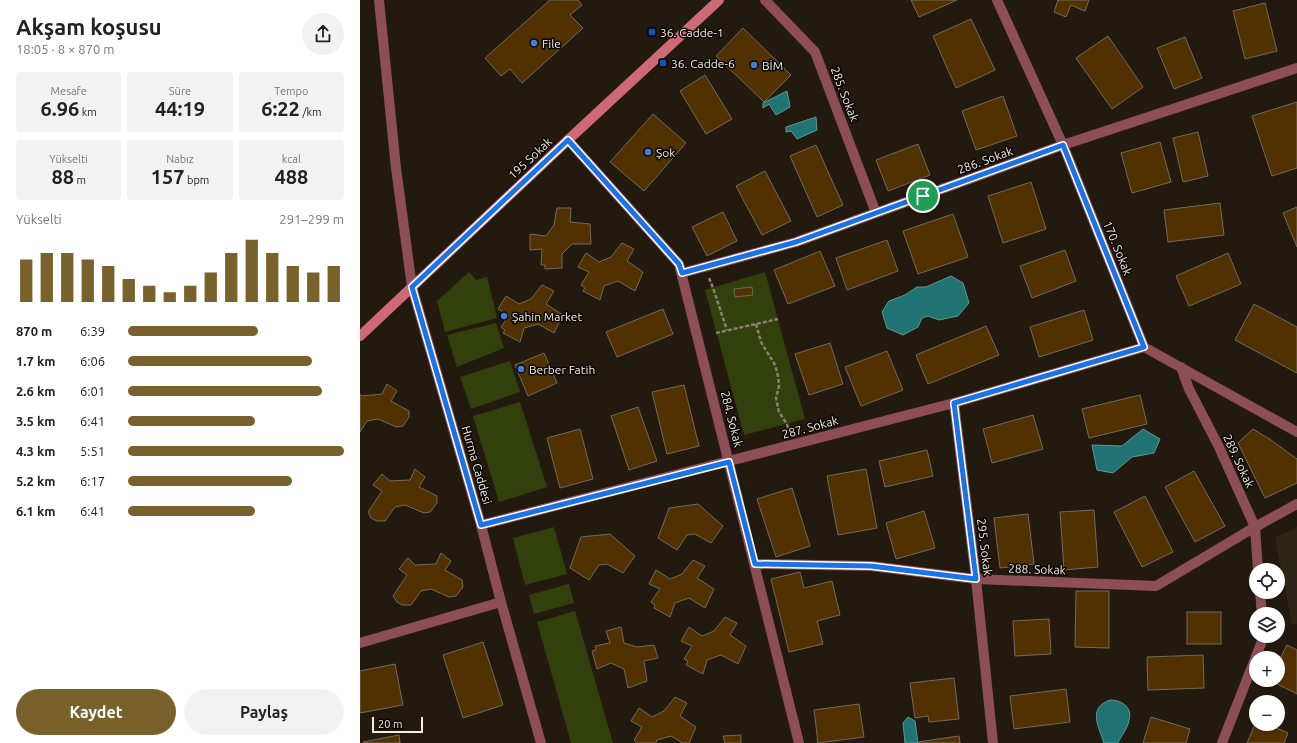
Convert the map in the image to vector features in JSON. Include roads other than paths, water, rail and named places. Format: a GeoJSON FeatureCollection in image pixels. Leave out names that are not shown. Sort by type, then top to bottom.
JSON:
{"type":"FeatureCollection","features":[{"type":"Feature","properties":{"kind":"street","name":"Hurma Caddesi"},"geometry":{"type":"LineString","coordinates":[[379,0],[396,168],[412,287],[542,743]]}},
{"type":"Feature","properties":{"kind":"street","name":"195 Sokak"},"geometry":{"type":"LineString","coordinates":[[360,336],[719,0]]}},
{"type":"Feature","properties":{"kind":"street","name":"285. Sokak"},"geometry":{"type":"LineString","coordinates":[[765,0],[815,52],[876,213]]}},
{"type":"Feature","properties":{"kind":"street","name":"170. Sokak"},"geometry":{"type":"LineString","coordinates":[[997,0],[1063,145],[1144,347]]}},
{"type":"Feature","properties":{"kind":"street","name":"286. Sokak"},"geometry":{"type":"LineString","coordinates":[[682,273],[796,242],[1063,145],[1297,68]]}},
{"type":"Feature","properties":{"kind":"street","name":"284. Sokak"},"geometry":{"type":"LineString","coordinates":[[568,140],[679,264],[799,743]]}},
{"type":"Feature","properties":{"kind":"street"},"geometry":{"type":"LineString","coordinates":[[1144,347],[1297,432]]}},
{"type":"Feature","properties":{"kind":"street","name":"287. Sokak"},"geometry":{"type":"LineString","coordinates":[[481,525],[954,403],[1144,347]]}},
{"type":"Feature","properties":{"kind":"street","name":"289. Sokak"},"geometry":{"type":"LineString","coordinates":[[1181,367],[1189,389],[1218,445],[1255,527],[1258,563]]}},
{"type":"Feature","properties":{"kind":"street","name":"295. Sokak"},"geometry":{"type":"LineString","coordinates":[[954,403],[976,579],[993,743]]}},
{"type":"Feature","properties":{"kind":"street","name":"288. Sokak"},"geometry":{"type":"LineString","coordinates":[[755,564],[871,566],[976,579],[1156,586],[1255,527],[1297,504]]}},
{"type":"Feature","properties":{"kind":"street"},"geometry":{"type":"LineString","coordinates":[[360,643],[501,602]]}},
{"type":"Feature","properties":{"kind":"street"},"geometry":{"type":"LineString","coordinates":[[1222,743],[1261,643]]}},
{"type":"Feature","properties":{"kind":"water"},"geometry":{"type":"Polygon","coordinates":[[[787,91],[790,107],[776,115],[769,104],[763,108],[763,103],[787,91]]]}},
{"type":"Feature","properties":{"kind":"water"},"geometry":{"type":"Polygon","coordinates":[[[816,117],[817,130],[797,139],[791,131],[786,132],[786,127],[816,117]]]}},
{"type":"Feature","properties":{"kind":"water"},"geometry":{"type":"Polygon","coordinates":[[[951,276],[963,283],[969,303],[958,316],[939,320],[928,316],[922,318],[918,327],[903,335],[887,328],[882,312],[889,301],[905,295],[917,287],[926,287],[951,276]]]}},
{"type":"Feature","properties":{"kind":"water"},"geometry":{"type":"Polygon","coordinates":[[[1143,429],[1160,439],[1154,453],[1132,457],[1113,473],[1097,470],[1092,445],[1122,446],[1143,429]]]}},
{"type":"Feature","properties":{"kind":"water"},"geometry":{"type":"Polygon","coordinates":[[[1110,700],[1118,701],[1125,705],[1128,708],[1130,715],[1126,729],[1118,743],[1104,743],[1096,718],[1099,708],[1103,703],[1110,700]]]}},
{"type":"Feature","properties":{"kind":"water"},"geometry":{"type":"Polygon","coordinates":[[[908,717],[915,721],[918,743],[905,743],[903,723],[908,717]]]}},
{"type":"Feature","properties":{"kind":"place","name":"36. Cadde-1"},"geometry":{"type":"Point","coordinates":[652,32]}},
{"type":"Feature","properties":{"kind":"place","name":"File"},"geometry":{"type":"Point","coordinates":[534,43]}},
{"type":"Feature","properties":{"kind":"place","name":"36. Cadde-6"},"geometry":{"type":"Point","coordinates":[663,63]}},
{"type":"Feature","properties":{"kind":"place","name":"BİM"},"geometry":{"type":"Point","coordinates":[754,65]}},
{"type":"Feature","properties":{"kind":"place","name":"Şok"},"geometry":{"type":"Point","coordinates":[648,152]}},
{"type":"Feature","properties":{"kind":"place","name":"Şahin Market"},"geometry":{"type":"Point","coordinates":[504,316]}},
{"type":"Feature","properties":{"kind":"place","name":"Berber Fatih"},"geometry":{"type":"Point","coordinates":[521,369]}}]}
